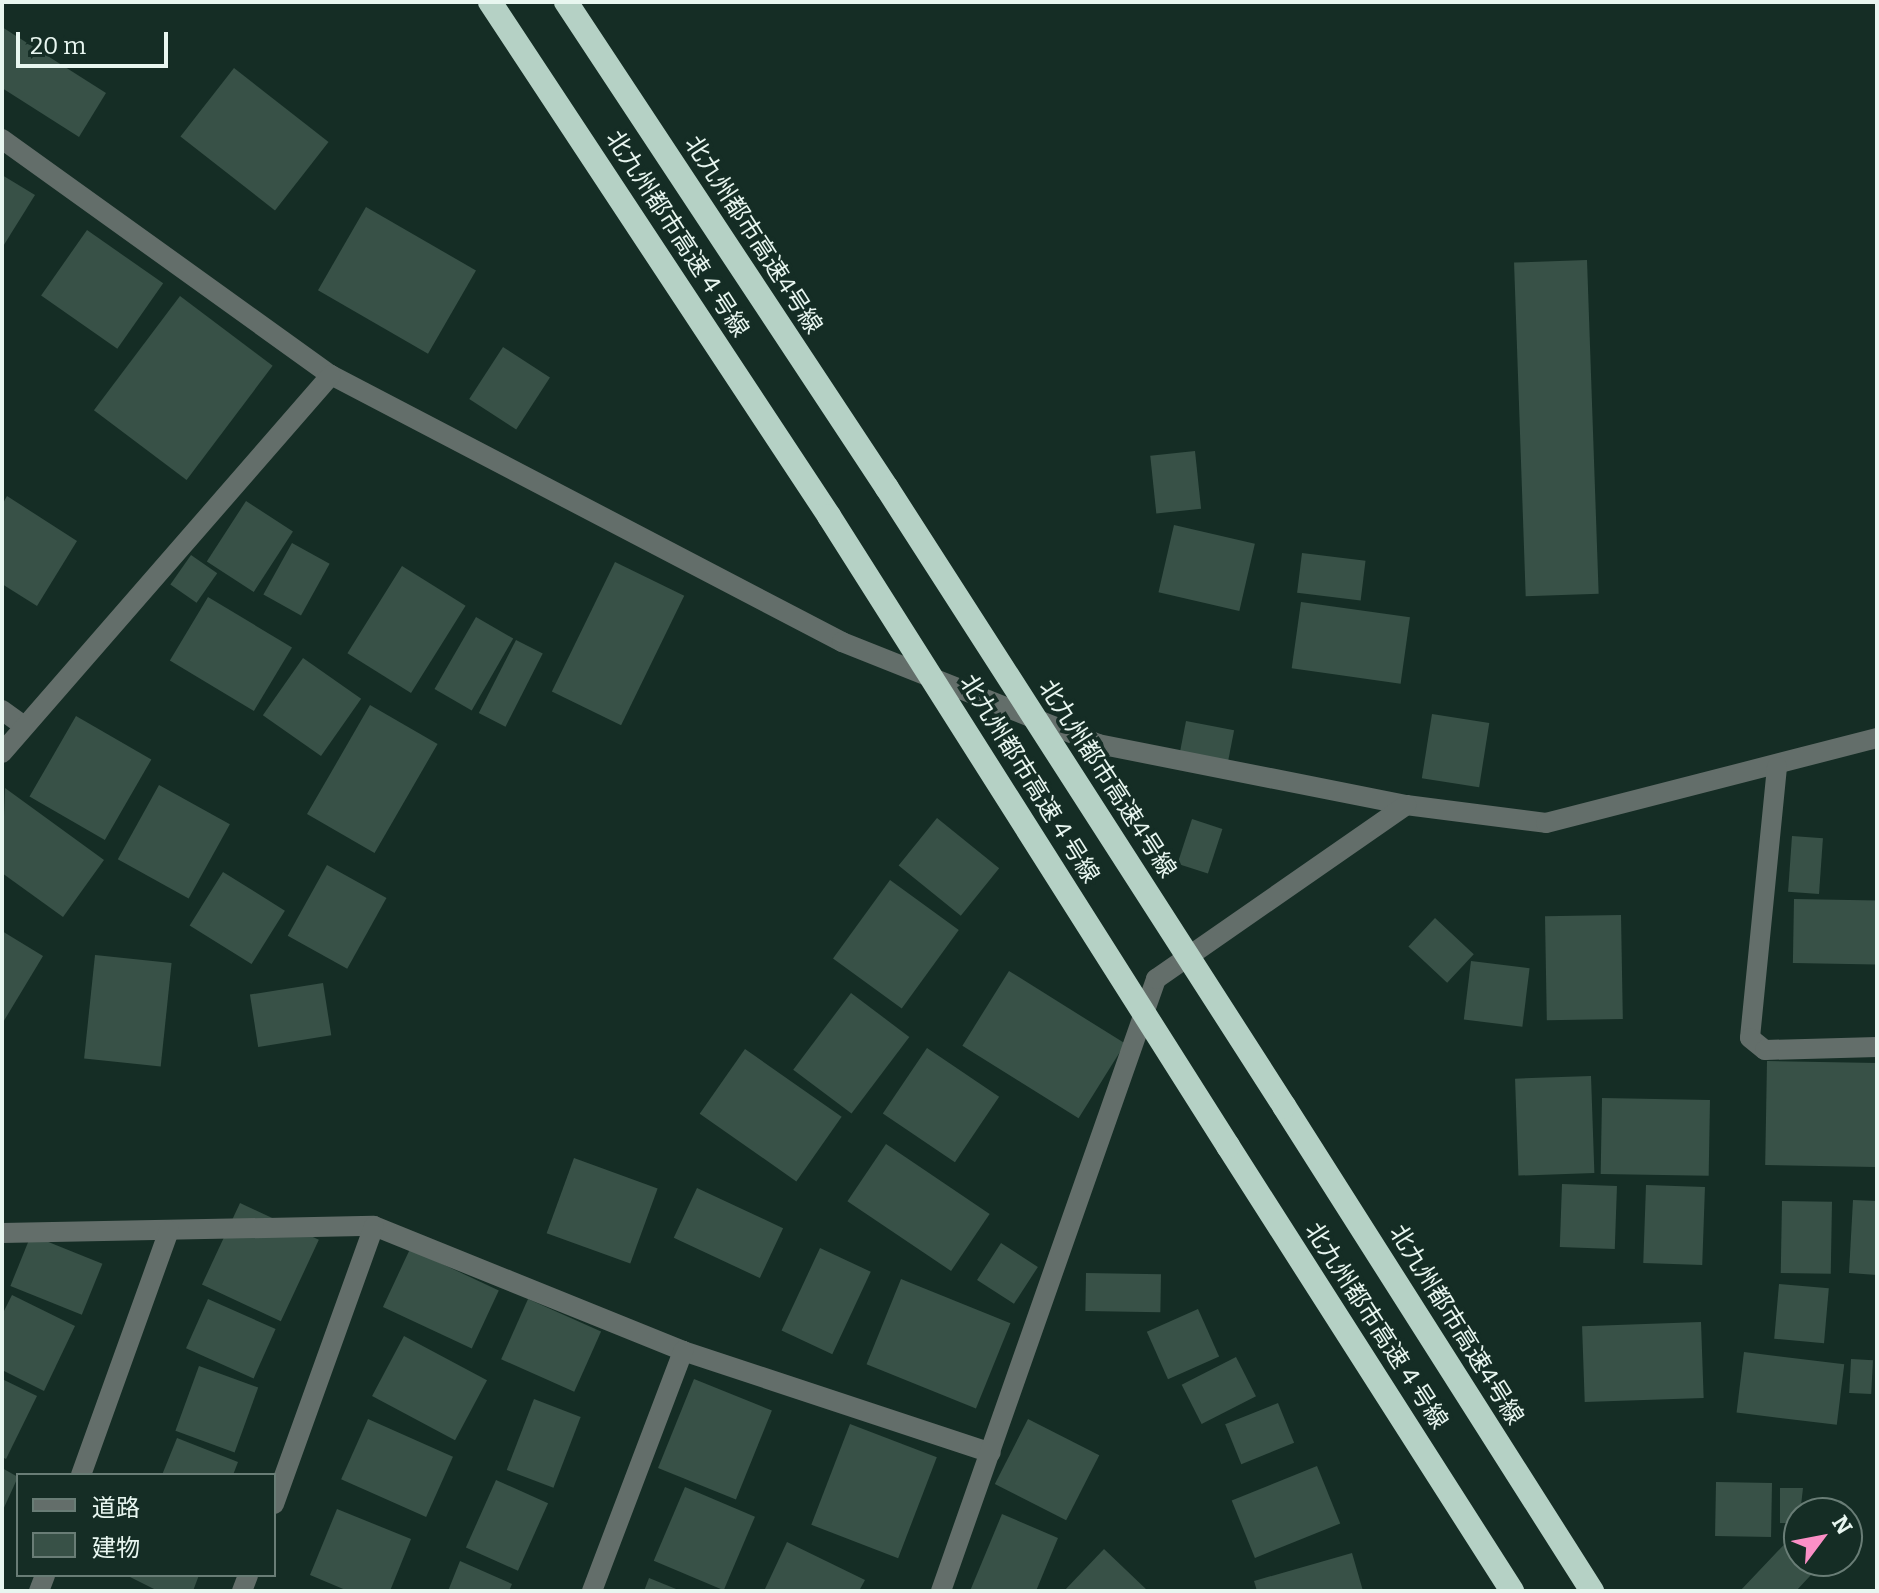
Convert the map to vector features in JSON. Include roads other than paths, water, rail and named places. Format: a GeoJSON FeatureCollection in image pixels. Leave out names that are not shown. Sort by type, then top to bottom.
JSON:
{"type":"FeatureCollection","features":[{"type":"Feature","properties":{"kind":"highway","name":"北九州都市高速４号線"},"geometry":{"type":"LineString","coordinates":[[490,2],[829,516],[1512,1591]]}},
{"type":"Feature","properties":{"kind":"highway","name":"北九州都市高速4号線"},"geometry":{"type":"LineString","coordinates":[[566,2],[887,488],[1592,1591]]}},
{"type":"Feature","properties":{"kind":"street"},"geometry":{"type":"LineString","coordinates":[[2,139],[331,375],[856,648],[1098,744],[1406,805],[1546,823],[1777,767],[1877,738]]}},
{"type":"Feature","properties":{"kind":"street"},"geometry":{"type":"LineString","coordinates":[[2,753],[331,375]]}},
{"type":"Feature","properties":{"kind":"street"},"geometry":{"type":"LineString","coordinates":[[2,710],[24,726]]}},
{"type":"Feature","properties":{"kind":"street"},"geometry":{"type":"LineString","coordinates":[[1777,767],[1750,1038],[1765,1050],[1877,1047]]}},
{"type":"Feature","properties":{"kind":"street"},"geometry":{"type":"LineString","coordinates":[[941,1591],[1156,979],[1406,805]]}},
{"type":"Feature","properties":{"kind":"street"},"geometry":{"type":"LineString","coordinates":[[2,1233],[374,1226],[683,1351],[991,1453]]}},
{"type":"Feature","properties":{"kind":"street"},"geometry":{"type":"LineString","coordinates":[[276,1498],[374,1226]]}},
{"type":"Feature","properties":{"kind":"street"},"geometry":{"type":"LineString","coordinates":[[82,1473],[169,1230]]}},
{"type":"Feature","properties":{"kind":"street"},"geometry":{"type":"LineString","coordinates":[[592,1591],[683,1351]]}}]}
